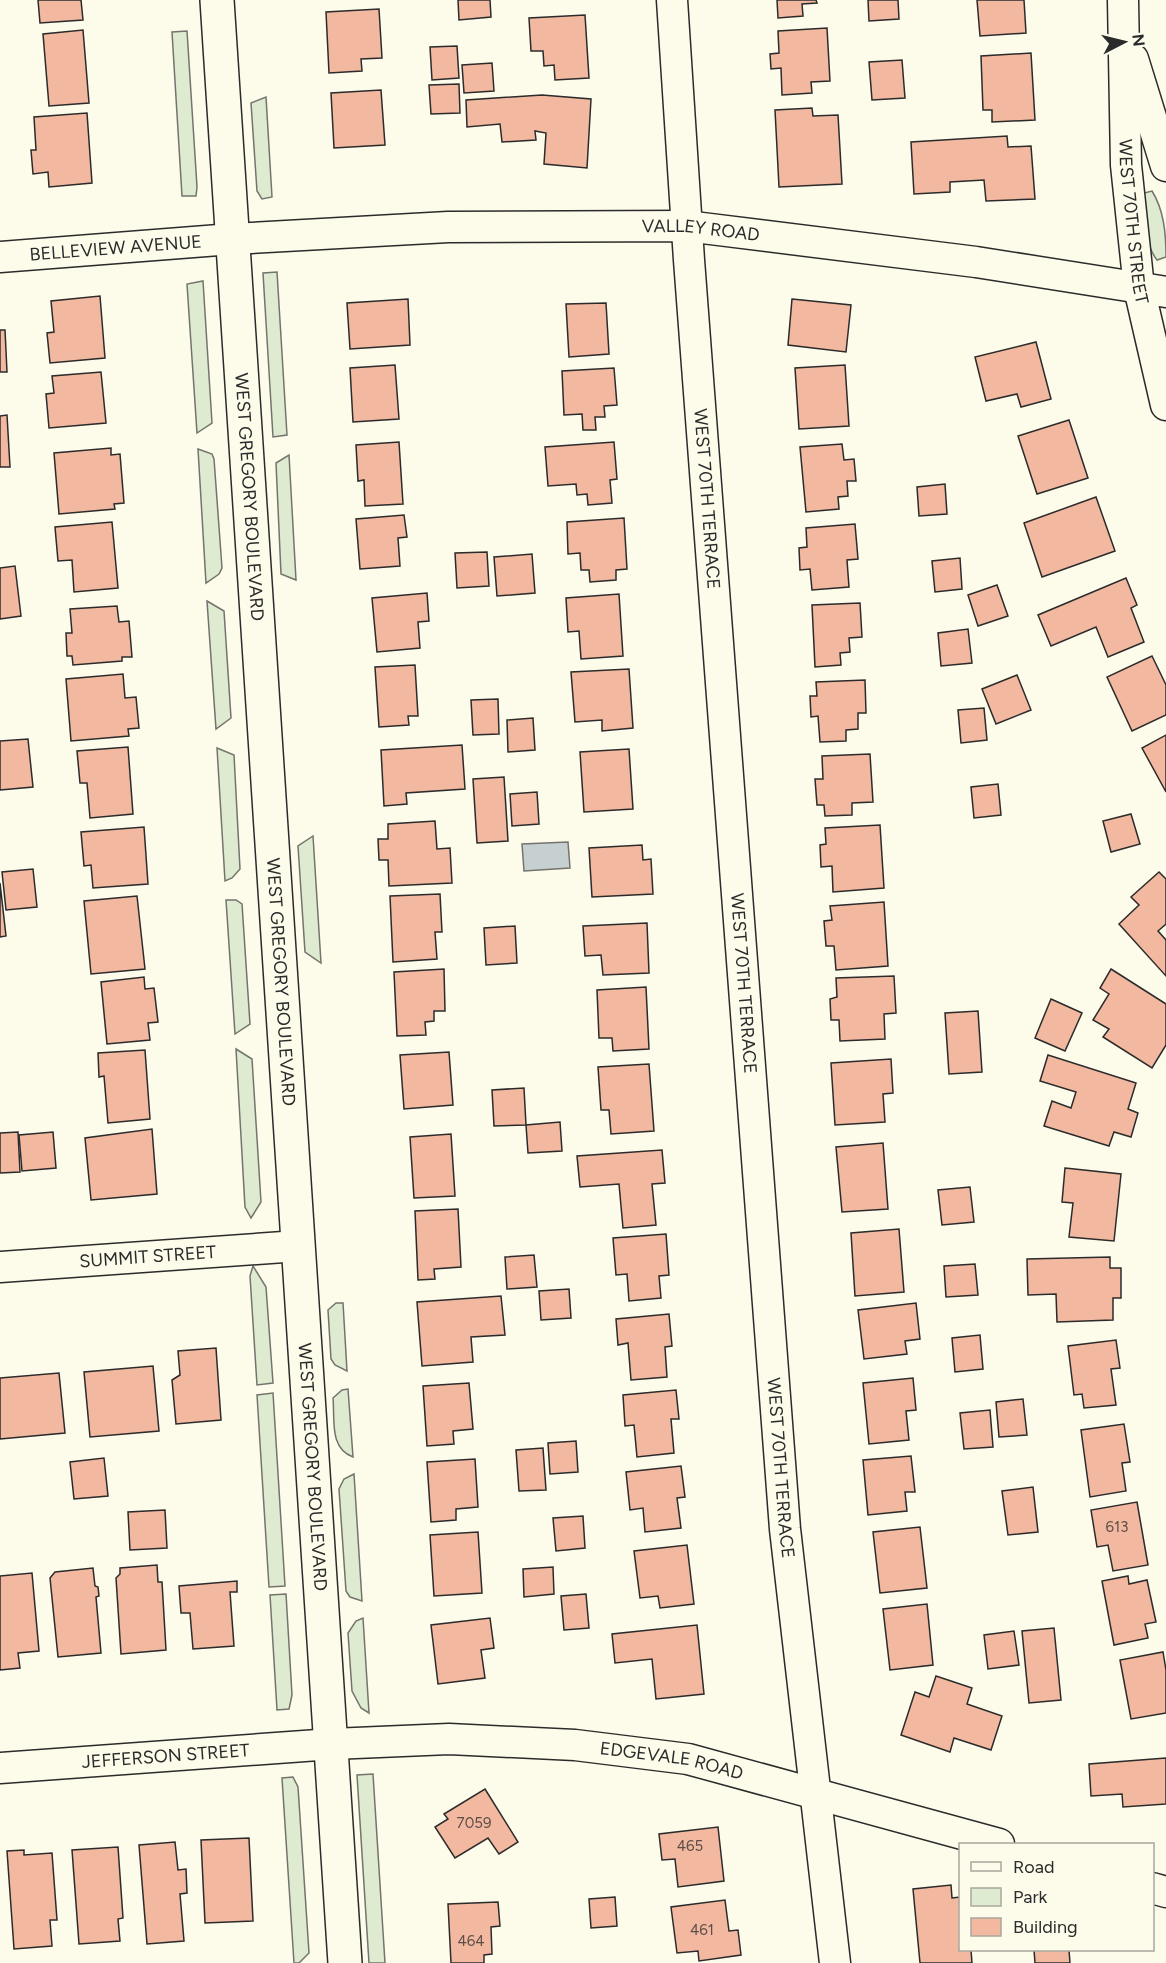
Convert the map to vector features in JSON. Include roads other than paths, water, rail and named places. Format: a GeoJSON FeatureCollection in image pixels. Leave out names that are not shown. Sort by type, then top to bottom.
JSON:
{"type":"FeatureCollection","features":[{"type":"Feature","properties":{"kind":"main road","name":"WEST GREGORY BOULEVARD"},"geometry":{"type":"LineString","coordinates":[[217,0],[345,1963]]}},
{"type":"Feature","properties":{"kind":"street","name":"WEST 70TH TERRACE"},"geometry":{"type":"LineString","coordinates":[[672,0],[686,226],[785,1529],[835,1963]]}},
{"type":"Feature","properties":{"kind":"street","name":"WEST 70TH STREET"},"geometry":{"type":"LineString","coordinates":[[1123,0],[1126,165],[1152,290],[1166,405]]}},
{"type":"Feature","properties":{"kind":"street","name":"WEST 70TH STREET"},"geometry":{"type":"LineString","coordinates":[[1125,34],[1166,166]]}},
{"type":"Feature","properties":{"kind":"street","name":"VALLEY ROAD"},"geometry":{"type":"LineString","coordinates":[[232,239],[448,226],[686,226],[976,262],[1152,290]]}},
{"type":"Feature","properties":{"kind":"street","name":"BELLEVIEW AVENUE"},"geometry":{"type":"LineString","coordinates":[[0,257],[232,239]]}},
{"type":"Feature","properties":{"kind":"street","name":"SUMMIT STREET"},"geometry":{"type":"LineString","coordinates":[[0,1267],[298,1246]]}},
{"type":"Feature","properties":{"kind":"street","name":"EDGEVALE ROAD"},"geometry":{"type":"LineString","coordinates":[[332,1744],[449,1740],[574,1745],[688,1759],[992,1843]]}},
{"type":"Feature","properties":{"kind":"street","name":"JEFFERSON STREET"},"geometry":{"type":"LineString","coordinates":[[0,1768],[332,1744]]}}]}
